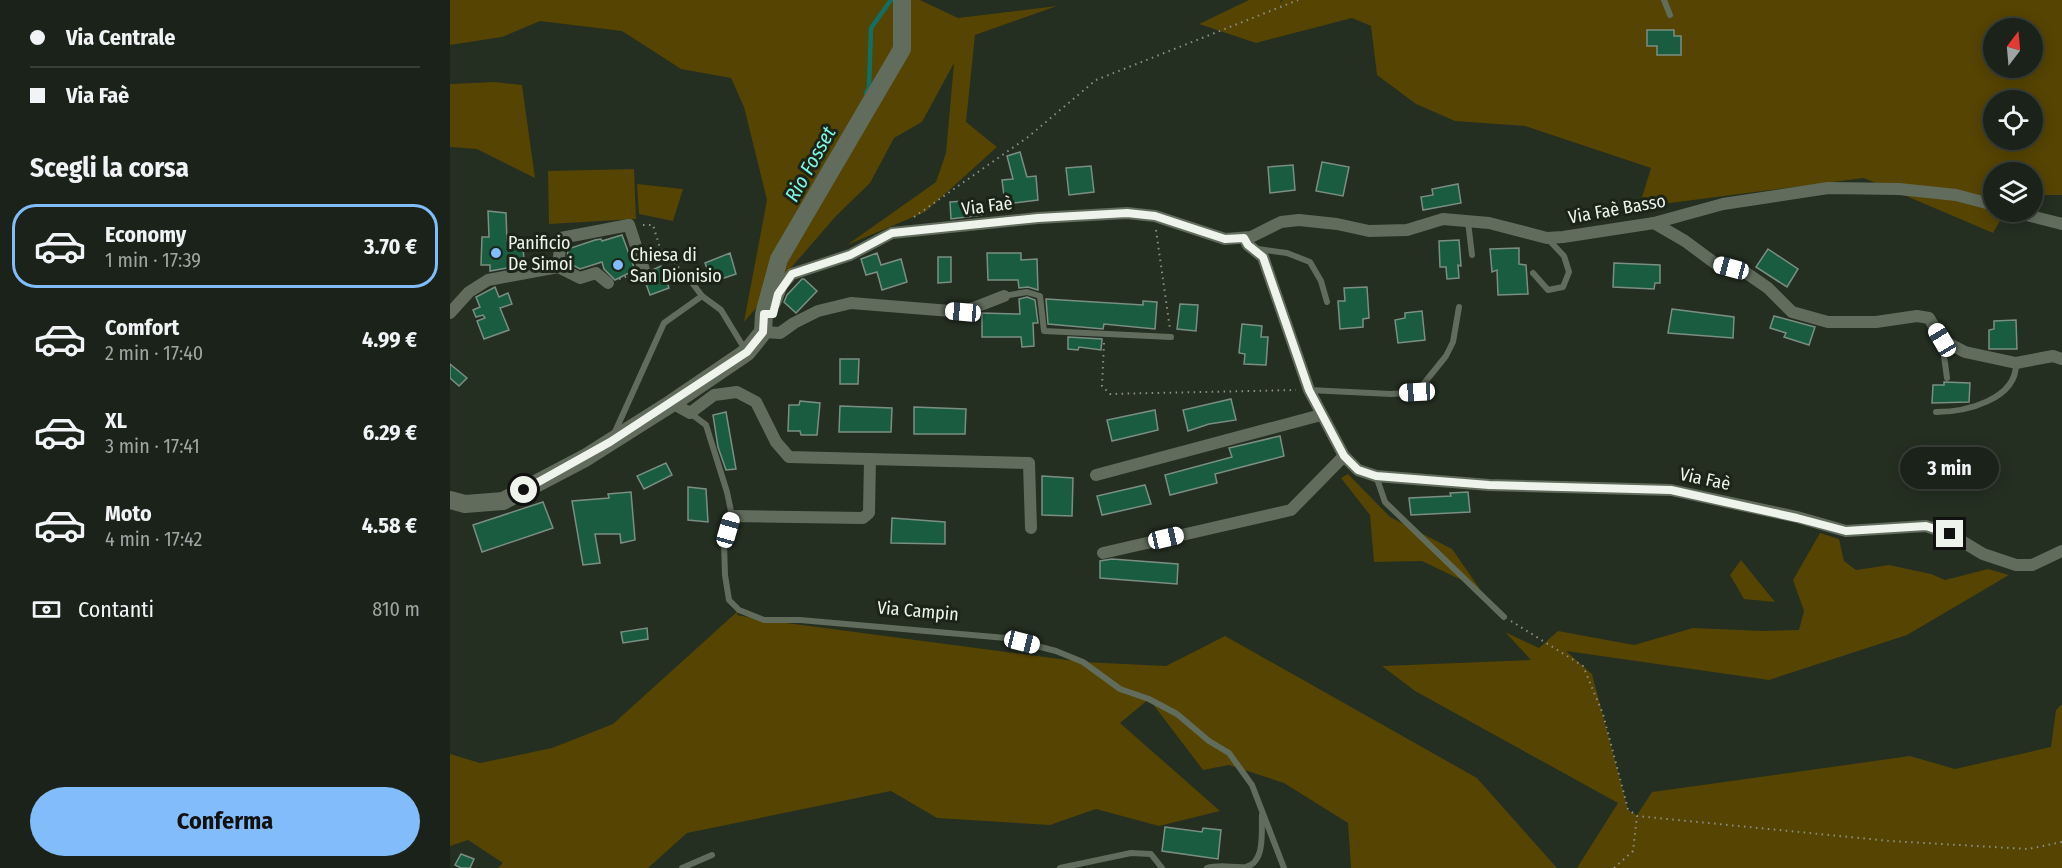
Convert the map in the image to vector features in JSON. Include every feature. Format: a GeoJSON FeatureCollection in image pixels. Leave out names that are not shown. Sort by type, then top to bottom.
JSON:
{"type":"FeatureCollection","features":[{"type":"Feature","properties":{"kind":"street"},"geometry":{"type":"LineString","coordinates":[[450,500],[465,504],[503,501],[610,442],[747,352],[763,323],[779,259],[902,49],[902,0]]}},
{"type":"Feature","properties":{"kind":"street","name":"Via Faè Basso"},"geometry":{"type":"LineString","coordinates":[[1249,241],[1281,222],[1299,220],[1337,224],[1369,231],[1407,230],[1443,219],[1489,223],[1546,238],[1654,223],[1723,204],[1828,188],[1899,189],[1956,195],[1983,203]]}},
{"type":"Feature","properties":{"kind":"street","name":"Via Faè"},"geometry":{"type":"LineString","coordinates":[[763,323],[773,314],[778,294],[792,274],[850,255],[892,233],[1038,218],[1127,213],[1155,216],[1225,239],[1249,241],[1263,257],[1309,390],[1344,456],[1358,470],[1376,476],[1489,485],[1671,490],[1846,531],[1926,526],[1950,534],[1983,554],[2016,565],[2032,565],[2062,551]]}},
{"type":"Feature","properties":{"kind":"street"},"geometry":{"type":"LineString","coordinates":[[2043,219],[2062,224]]}},
{"type":"Feature","properties":{"kind":"street"},"geometry":{"type":"LineString","coordinates":[[1654,223],[1685,241],[1716,264],[1745,272],[1768,288],[1792,312],[1828,322],[1876,322],[1917,316],[1929,318],[1942,340],[1965,352],[2016,363],[2053,356],[2062,358]]}},
{"type":"Feature","properties":{"kind":"street"},"geometry":{"type":"LineString","coordinates":[[558,267],[561,238],[629,225],[644,270]]}},
{"type":"Feature","properties":{"kind":"street"},"geometry":{"type":"LineString","coordinates":[[450,313],[469,291],[488,280],[558,267],[580,278],[596,273],[608,283]]}},
{"type":"Feature","properties":{"kind":"street"},"geometry":{"type":"LineString","coordinates":[[763,323],[780,333],[818,310],[851,303],[963,312],[1004,296]]}},
{"type":"Feature","properties":{"kind":"street"},"geometry":{"type":"LineString","coordinates":[[672,403],[690,413],[714,395],[737,392],[756,402],[776,442],[789,457],[1029,463],[1030,528]]}},
{"type":"Feature","properties":{"kind":"street"},"geometry":{"type":"LineString","coordinates":[[1096,475],[1321,415]]}},
{"type":"Feature","properties":{"kind":"street"},"geometry":{"type":"LineString","coordinates":[[1103,553],[1291,510],[1344,456]]}},
{"type":"Feature","properties":{"kind":"street"},"geometry":{"type":"LineString","coordinates":[[732,516],[863,518],[869,513],[870,459]]}},
{"type":"Feature","properties":{"kind":"lane"},"geometry":{"type":"LineString","coordinates":[[1664,0],[1670,15]]}},
{"type":"Feature","properties":{"kind":"lane"},"geometry":{"type":"LineString","coordinates":[[1468,222],[1472,255]]}},
{"type":"Feature","properties":{"kind":"lane"},"geometry":{"type":"LineString","coordinates":[[1533,273],[1548,290],[1563,287],[1569,272],[1564,256],[1546,238]]}},
{"type":"Feature","properties":{"kind":"lane"},"geometry":{"type":"LineString","coordinates":[[1249,241],[1310,262],[1321,281],[1327,302]]}},
{"type":"Feature","properties":{"kind":"lane"},"geometry":{"type":"LineString","coordinates":[[690,280],[702,296],[721,310],[747,352]]}},
{"type":"Feature","properties":{"kind":"lane"},"geometry":{"type":"LineString","coordinates":[[1004,296],[1027,292],[1040,296],[1044,331],[1171,337]]}},
{"type":"Feature","properties":{"kind":"lane"},"geometry":{"type":"LineString","coordinates":[[610,442],[664,323],[702,296]]}},
{"type":"Feature","properties":{"kind":"lane"},"geometry":{"type":"LineString","coordinates":[[1309,390],[1391,394],[1417,392],[1446,356],[1453,342],[1459,307]]}},
{"type":"Feature","properties":{"kind":"lane"},"geometry":{"type":"LineString","coordinates":[[1942,340],[1947,378]]}},
{"type":"Feature","properties":{"kind":"lane"},"geometry":{"type":"LineString","coordinates":[[1936,412],[1955,412],[1983,403],[2001,393],[2015,376],[2016,363]]}},
{"type":"Feature","properties":{"kind":"lane"},"geometry":{"type":"LineString","coordinates":[[690,413],[706,425],[732,516]]}},
{"type":"Feature","properties":{"kind":"lane"},"geometry":{"type":"LineString","coordinates":[[1376,476],[1385,502],[1503,617]]}},
{"type":"Feature","properties":{"kind":"lane","name":"Via Campin"},"geometry":{"type":"LineString","coordinates":[[732,516],[724,544],[725,575],[729,600],[739,610],[764,620],[800,620],[947,631],[1006,638],[1056,651],[1083,662],[1120,689],[1149,699],[1177,714],[1209,741],[1229,753],[1252,785],[1284,868]]}},
{"type":"Feature","properties":{"kind":"lane"},"geometry":{"type":"LineString","coordinates":[[1207,868],[1218,865],[1246,867],[1256,861],[1261,850],[1262,813]]}},
{"type":"Feature","properties":{"kind":"lane"},"geometry":{"type":"LineString","coordinates":[[1060,868],[1131,853],[1151,854],[1162,868]]}},
{"type":"Feature","properties":{"kind":"lane"},"geometry":{"type":"LineString","coordinates":[[682,868],[712,855]]}},
{"type":"Feature","properties":{"kind":"path"},"geometry":{"type":"LineString","coordinates":[[892,233],[1028,137],[1096,80],[1298,0]]}},
{"type":"Feature","properties":{"kind":"path"},"geometry":{"type":"LineString","coordinates":[[1155,216],[1156,242],[1171,337]]}},
{"type":"Feature","properties":{"kind":"path"},"geometry":{"type":"LineString","coordinates":[[629,225],[653,225],[660,248],[690,280]]}},
{"type":"Feature","properties":{"kind":"path"},"geometry":{"type":"LineString","coordinates":[[608,283],[644,270]]}},
{"type":"Feature","properties":{"kind":"path"},"geometry":{"type":"LineString","coordinates":[[1104,334],[1102,386],[1110,394],[1309,390]]}},
{"type":"Feature","properties":{"kind":"path"},"geometry":{"type":"LineString","coordinates":[[1503,617],[1583,666],[1603,714],[1628,809],[1637,816],[1902,841],[2028,849],[2062,842]]}},
{"type":"Feature","properties":{"kind":"path"},"geometry":{"type":"LineString","coordinates":[[1614,868],[1634,851],[1637,816]]}},
{"type":"Feature","properties":{"kind":"shaded area"},"geometry":{"type":"Polygon","coordinates":[[[450,0],[920,0],[958,18],[1057,6],[975,35],[966,122],[997,147],[925,212],[847,245],[936,182],[946,153],[954,63],[922,122],[894,138],[870,183],[836,216],[744,322],[767,200],[744,107],[731,78],[681,69],[622,31],[540,21],[502,37],[450,45],[450,0]]]}},
{"type":"Feature","properties":{"kind":"shaded area"},"geometry":{"type":"Polygon","coordinates":[[[1249,0],[1281,0],[1280,3],[1283,0],[2062,0],[2062,195],[2043,195],[2043,162],[1983,162],[1983,222],[1999,222],[1993,233],[1864,178],[1639,207],[1651,168],[1525,126],[1455,121],[1416,104],[1377,75],[1371,26],[1352,18],[1256,43],[1199,24],[1249,0]]]}},
{"type":"Feature","properties":{"kind":"shaded area"},"geometry":{"type":"Polygon","coordinates":[[[495,82],[522,85],[535,178],[477,149],[450,147],[450,84],[495,82]]]}},
{"type":"Feature","properties":{"kind":"shaded area"},"geometry":{"type":"Polygon","coordinates":[[[634,169],[636,219],[549,224],[548,171],[634,169]]]}},
{"type":"Feature","properties":{"kind":"shaded area"},"geometry":{"type":"Polygon","coordinates":[[[637,184],[683,189],[673,221],[639,214],[637,184]]]}},
{"type":"Feature","properties":{"kind":"shaded area"},"geometry":{"type":"Polygon","coordinates":[[[1348,474],[1390,517],[1452,549],[1480,589],[1422,561],[1374,562],[1370,515],[1341,478],[1348,474]]]}},
{"type":"Feature","properties":{"kind":"shaded area"},"geometry":{"type":"Polygon","coordinates":[[[1820,533],[1839,539],[1844,561],[1856,570],[1889,565],[1931,574],[1945,580],[1988,569],[2009,575],[1907,635],[1769,680],[1566,651],[1592,674],[1628,810],[1637,815],[1652,792],[1910,756],[1955,769],[2051,747],[2056,710],[2062,704],[2062,868],[1577,868],[1618,803],[1415,691],[1382,666],[1531,660],[1505,632],[1539,648],[1558,631],[1634,645],[1693,628],[1799,630],[1804,611],[1793,580],[1820,533]]]}},
{"type":"Feature","properties":{"kind":"shaded area"},"geometry":{"type":"Polygon","coordinates":[[[1741,560],[1775,602],[1744,599],[1730,575],[1741,560]]]}},
{"type":"Feature","properties":{"kind":"shaded area"},"geometry":{"type":"Polygon","coordinates":[[[739,610],[737,615],[764,620],[1083,662],[1166,666],[1225,636],[1477,778],[1557,868],[1351,868],[1348,823],[1284,783],[1229,765],[1203,770],[1149,699],[1120,723],[1220,811],[1159,826],[1096,809],[1050,825],[937,818],[891,791],[687,833],[648,868],[498,868],[503,863],[468,840],[450,846],[450,754],[480,763],[552,748],[613,724],[739,610]]]}},
{"type":"Feature","properties":{"kind":"building"},"geometry":{"type":"Polygon","coordinates":[[[1647,30],[1674,30],[1674,36],[1681,36],[1681,55],[1657,55],[1657,46],[1647,46],[1647,30]]]}},
{"type":"Feature","properties":{"kind":"building"},"geometry":{"type":"Polygon","coordinates":[[[1020,152],[1027,177],[1036,176],[1038,200],[1005,204],[1002,180],[1013,179],[1007,156],[1020,152]]]}},
{"type":"Feature","properties":{"kind":"building"},"geometry":{"type":"Polygon","coordinates":[[[1322,162],[1349,167],[1343,196],[1316,191],[1322,162]]]}},
{"type":"Feature","properties":{"kind":"building"},"geometry":{"type":"Polygon","coordinates":[[[1293,165],[1295,190],[1270,193],[1268,167],[1293,165]]]}},
{"type":"Feature","properties":{"kind":"building"},"geometry":{"type":"Polygon","coordinates":[[[1091,166],[1094,192],[1069,195],[1066,168],[1091,166]]]}},
{"type":"Feature","properties":{"kind":"building"},"geometry":{"type":"Polygon","coordinates":[[[1458,184],[1461,203],[1423,210],[1421,197],[1433,195],[1432,189],[1458,184]]]}},
{"type":"Feature","properties":{"kind":"building"},"geometry":{"type":"Polygon","coordinates":[[[964,201],[965,205],[981,204],[982,215],[951,219],[950,202],[964,201]]]}},
{"type":"Feature","properties":{"kind":"building"},"geometry":{"type":"Polygon","coordinates":[[[488,211],[506,213],[507,241],[523,241],[524,265],[490,271],[490,265],[481,265],[482,237],[489,237],[488,211]]]}},
{"type":"Feature","properties":{"kind":"building","name":"Chiesa di San Dionisio"},"geometry":{"type":"Polygon","coordinates":[[[622,235],[635,270],[615,280],[604,269],[602,262],[580,269],[567,262],[568,249],[595,240],[601,239],[602,241],[622,235]]]}},
{"type":"Feature","properties":{"kind":"building"},"geometry":{"type":"Polygon","coordinates":[[[1459,240],[1461,266],[1458,265],[1459,278],[1447,279],[1446,267],[1440,267],[1439,241],[1459,240]]]}},
{"type":"Feature","properties":{"kind":"building"},"geometry":{"type":"Polygon","coordinates":[[[1519,248],[1519,264],[1526,265],[1528,294],[1498,295],[1497,270],[1492,272],[1490,249],[1519,248]]]}},
{"type":"Feature","properties":{"kind":"building"},"geometry":{"type":"Polygon","coordinates":[[[1768,249],[1798,269],[1787,287],[1756,267],[1768,249]]]}},
{"type":"Feature","properties":{"kind":"building"},"geometry":{"type":"Polygon","coordinates":[[[730,253],[736,274],[712,282],[705,263],[730,253]]]}},
{"type":"Feature","properties":{"kind":"building"},"geometry":{"type":"Polygon","coordinates":[[[877,253],[881,265],[901,259],[907,282],[882,290],[877,272],[866,275],[861,259],[877,253]]]}},
{"type":"Feature","properties":{"kind":"building"},"geometry":{"type":"Polygon","coordinates":[[[987,253],[1021,253],[1021,260],[1037,259],[1038,290],[1028,287],[1019,288],[1018,280],[988,280],[987,253]]]}},
{"type":"Feature","properties":{"kind":"building"},"geometry":{"type":"Polygon","coordinates":[[[938,257],[951,257],[951,282],[938,283],[938,257]]]}},
{"type":"Feature","properties":{"kind":"building"},"geometry":{"type":"Polygon","coordinates":[[[1614,263],[1660,265],[1660,283],[1655,283],[1654,289],[1613,287],[1614,263]]]}},
{"type":"Feature","properties":{"kind":"building"},"geometry":{"type":"Polygon","coordinates":[[[661,266],[669,288],[650,295],[644,278],[650,276],[652,270],[661,266]]]}},
{"type":"Feature","properties":{"kind":"building"},"geometry":{"type":"Polygon","coordinates":[[[802,279],[817,291],[796,313],[784,302],[787,295],[802,279]]]}},
{"type":"Feature","properties":{"kind":"building"},"geometry":{"type":"Polygon","coordinates":[[[495,287],[499,297],[508,293],[512,304],[500,308],[509,330],[484,339],[477,321],[485,318],[483,315],[476,317],[473,310],[480,307],[476,297],[495,287]]]}},
{"type":"Feature","properties":{"kind":"building"},"geometry":{"type":"Polygon","coordinates":[[[1367,287],[1369,318],[1363,319],[1363,327],[1340,329],[1338,301],[1345,301],[1344,288],[1367,287]]]}},
{"type":"Feature","properties":{"kind":"building"},"geometry":{"type":"Polygon","coordinates":[[[1027,297],[1035,300],[1038,323],[1033,323],[1034,346],[1022,347],[1021,337],[982,337],[982,313],[1020,314],[1019,299],[1027,297]]]}},
{"type":"Feature","properties":{"kind":"building"},"geometry":{"type":"Polygon","coordinates":[[[1046,299],[1143,305],[1143,301],[1157,302],[1155,329],[1104,324],[1103,329],[1048,324],[1046,299]]]}},
{"type":"Feature","properties":{"kind":"building"},"geometry":{"type":"Polygon","coordinates":[[[1180,304],[1198,305],[1196,331],[1177,329],[1180,304]]]}},
{"type":"Feature","properties":{"kind":"building"},"geometry":{"type":"Polygon","coordinates":[[[1672,309],[1734,317],[1733,338],[1668,333],[1672,309]]]}},
{"type":"Feature","properties":{"kind":"building"},"geometry":{"type":"Polygon","coordinates":[[[1422,311],[1425,340],[1398,343],[1395,320],[1405,318],[1405,313],[1422,311]]]}},
{"type":"Feature","properties":{"kind":"building"},"geometry":{"type":"Polygon","coordinates":[[[1774,316],[1815,327],[1809,345],[1784,337],[1786,333],[1770,328],[1774,316]]]}},
{"type":"Feature","properties":{"kind":"building"},"geometry":{"type":"Polygon","coordinates":[[[2016,320],[2017,349],[1989,349],[1989,330],[1994,329],[1994,321],[2016,320]]]}},
{"type":"Feature","properties":{"kind":"building"},"geometry":{"type":"Polygon","coordinates":[[[1242,324],[1262,326],[1261,337],[1268,337],[1266,365],[1244,364],[1245,354],[1239,353],[1242,324]]]}},
{"type":"Feature","properties":{"kind":"building"},"geometry":{"type":"Polygon","coordinates":[[[1068,337],[1102,339],[1101,350],[1079,347],[1078,350],[1068,349],[1068,337]]]}},
{"type":"Feature","properties":{"kind":"building"},"geometry":{"type":"Polygon","coordinates":[[[840,359],[859,359],[858,384],[840,384],[840,359]]]}},
{"type":"Feature","properties":{"kind":"building"},"geometry":{"type":"Polygon","coordinates":[[[450,364],[467,378],[459,386],[450,378],[450,364]]]}},
{"type":"Feature","properties":{"kind":"building"},"geometry":{"type":"Polygon","coordinates":[[[1944,382],[1970,383],[1969,402],[1932,403],[1933,385],[1944,385],[1944,382]]]}},
{"type":"Feature","properties":{"kind":"building"},"geometry":{"type":"Polygon","coordinates":[[[1231,399],[1236,420],[1209,424],[1188,431],[1183,410],[1231,399]]]}},
{"type":"Feature","properties":{"kind":"building"},"geometry":{"type":"Polygon","coordinates":[[[800,401],[820,403],[817,435],[801,435],[800,431],[788,431],[789,405],[799,405],[800,401]]]}},
{"type":"Feature","properties":{"kind":"building"},"geometry":{"type":"Polygon","coordinates":[[[840,406],[892,408],[891,432],[839,432],[840,406]]]}},
{"type":"Feature","properties":{"kind":"building"},"geometry":{"type":"Polygon","coordinates":[[[914,407],[966,409],[965,434],[914,434],[914,407]]]}},
{"type":"Feature","properties":{"kind":"building"},"geometry":{"type":"Polygon","coordinates":[[[1155,410],[1158,430],[1112,441],[1107,420],[1155,410]]]}},
{"type":"Feature","properties":{"kind":"building"},"geometry":{"type":"Polygon","coordinates":[[[726,412],[736,469],[726,470],[718,447],[713,415],[726,412]]]}},
{"type":"Feature","properties":{"kind":"building"},"geometry":{"type":"Polygon","coordinates":[[[1280,436],[1284,456],[1215,474],[1217,483],[1170,495],[1165,475],[1232,457],[1229,448],[1280,436]]]}},
{"type":"Feature","properties":{"kind":"building"},"geometry":{"type":"Polygon","coordinates":[[[666,463],[672,475],[644,489],[637,476],[666,463]]]}},
{"type":"Feature","properties":{"kind":"building"},"geometry":{"type":"Polygon","coordinates":[[[1042,476],[1073,478],[1072,516],[1042,515],[1042,476]]]}},
{"type":"Feature","properties":{"kind":"building"},"geometry":{"type":"Polygon","coordinates":[[[1145,485],[1151,504],[1102,515],[1097,496],[1145,485]]]}},
{"type":"Feature","properties":{"kind":"building"},"geometry":{"type":"Polygon","coordinates":[[[688,487],[706,489],[708,522],[688,520],[688,487]]]}},
{"type":"Feature","properties":{"kind":"building"},"geometry":{"type":"Polygon","coordinates":[[[631,492],[635,540],[621,543],[620,534],[595,534],[600,563],[583,565],[572,501],[609,498],[608,494],[631,492]]]}},
{"type":"Feature","properties":{"kind":"building"},"geometry":{"type":"Polygon","coordinates":[[[1468,492],[1470,512],[1411,515],[1409,498],[1451,496],[1450,493],[1468,492]]]}},
{"type":"Feature","properties":{"kind":"building"},"geometry":{"type":"Polygon","coordinates":[[[543,502],[553,528],[482,552],[473,525],[543,502]]]}},
{"type":"Feature","properties":{"kind":"building"},"geometry":{"type":"Polygon","coordinates":[[[892,518],[945,522],[945,544],[891,543],[892,518]]]}},
{"type":"Feature","properties":{"kind":"building"},"geometry":{"type":"Polygon","coordinates":[[[1112,559],[1178,564],[1177,584],[1100,578],[1100,561],[1112,559]]]}},
{"type":"Feature","properties":{"kind":"building"},"geometry":{"type":"Polygon","coordinates":[[[647,628],[648,639],[623,643],[621,632],[647,628]]]}},
{"type":"Feature","properties":{"kind":"building"},"geometry":{"type":"Polygon","coordinates":[[[1165,827],[1202,832],[1203,828],[1221,830],[1218,859],[1162,851],[1165,827]]]}},
{"type":"Feature","properties":{"kind":"building"},"geometry":{"type":"Polygon","coordinates":[[[461,854],[474,859],[470,868],[455,865],[461,854]]]}},
{"type":"Feature","properties":{"kind":"waterway","name":"Rio Fosset"},"geometry":{"type":"LineString","coordinates":[[866,93],[869,88],[871,28],[891,0]]}},
{"type":"Feature","properties":{"kind":"place","name":"Panificio De Simoi"},"geometry":{"type":"Point","coordinates":[496,253]}},
{"type":"Feature","properties":{"kind":"place","name":"Chiesa di San Dionisio"},"geometry":{"type":"Point","coordinates":[618,265]}},
{"type":"Feature","properties":{"kind":"route"},"geometry":{"type":"LineString","coordinates":[[524,490],[585,458],[747,352],[763,332],[764,314],[773,314],[782,285],[792,274],[850,255],[892,233],[1038,218],[1127,213],[1155,216],[1225,239],[1244,238],[1248,245],[1263,257],[1309,390],[1344,456],[1358,470],[1376,476],[1489,485],[1671,490],[1846,531],[1926,526],[1950,534]]}}]}
